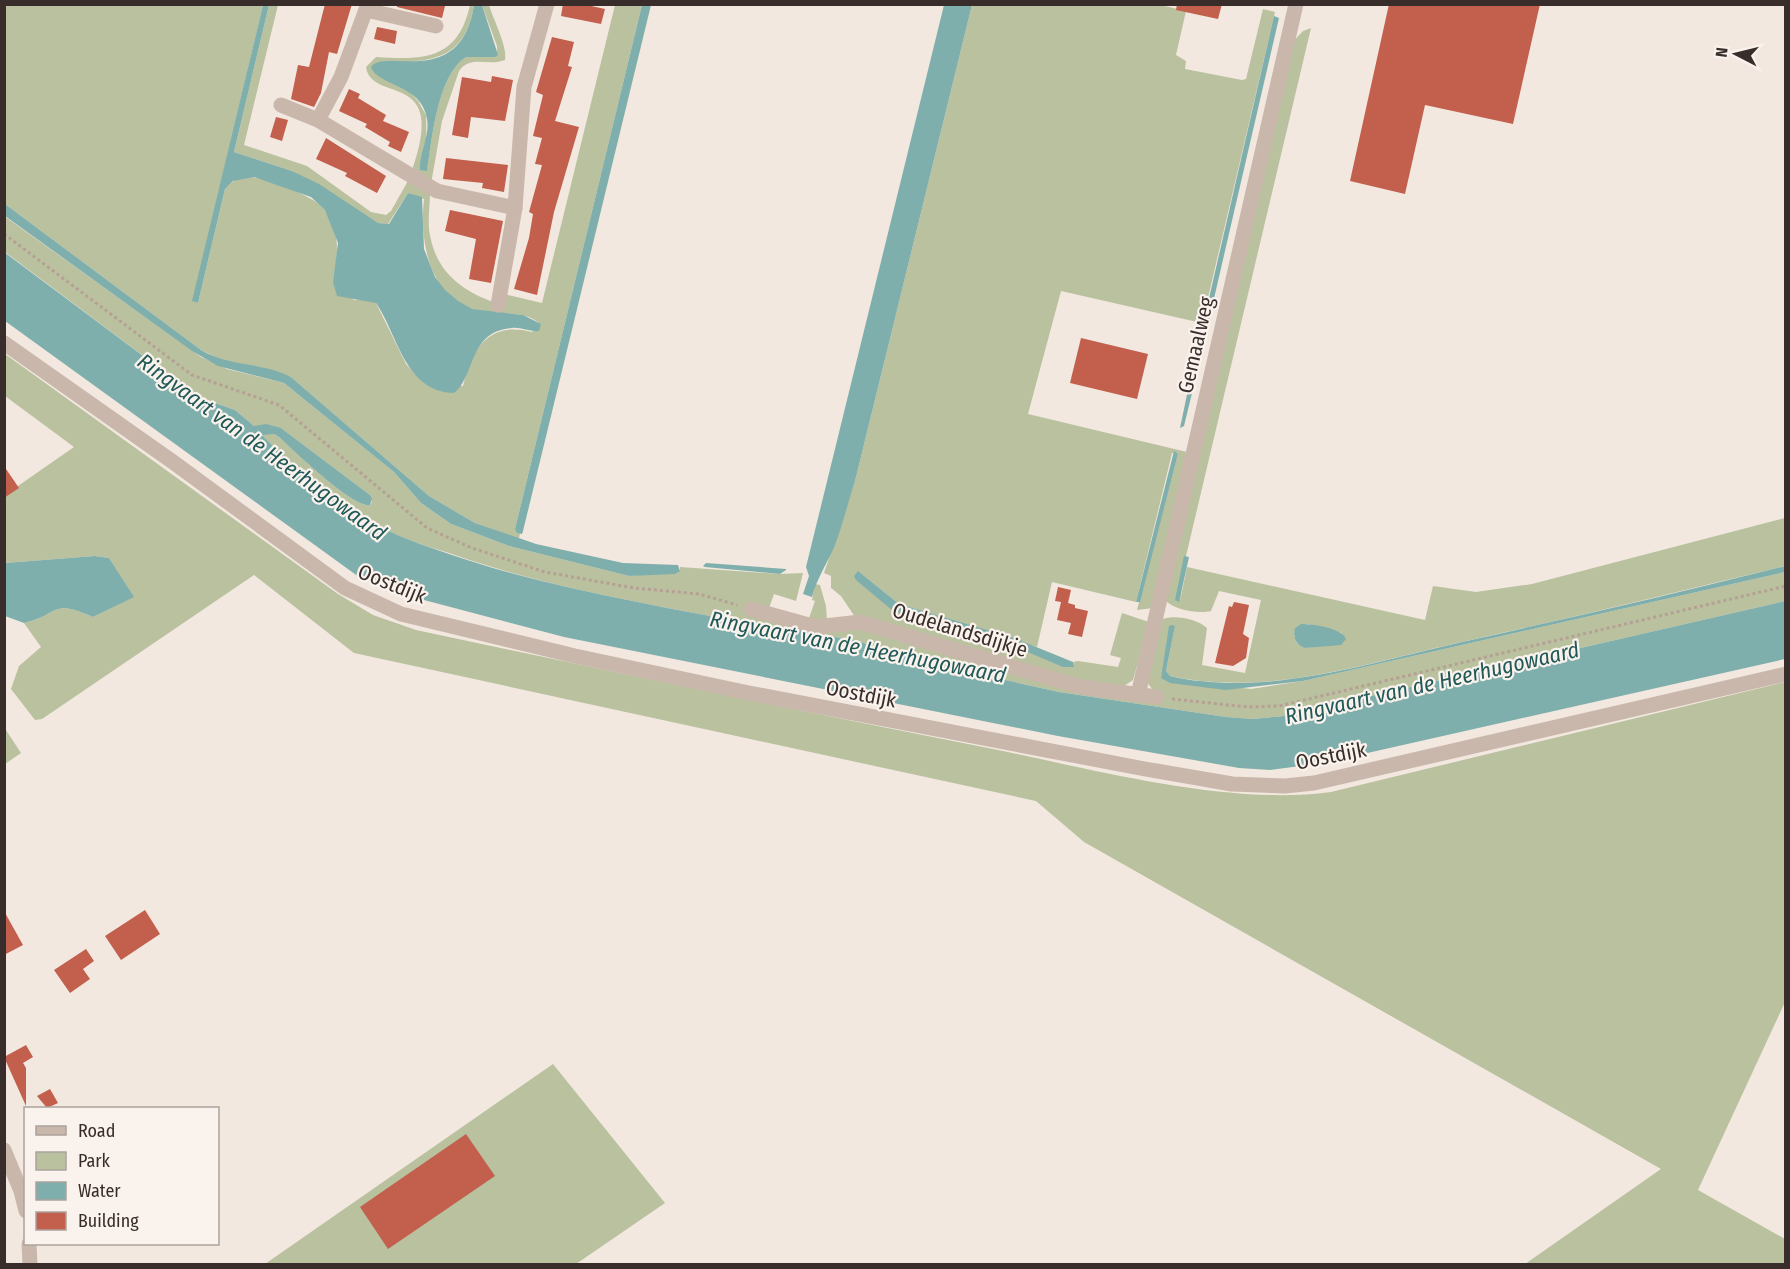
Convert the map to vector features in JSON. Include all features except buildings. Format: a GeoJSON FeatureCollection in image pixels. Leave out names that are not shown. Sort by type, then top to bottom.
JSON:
{"type":"FeatureCollection","features":[{"type":"Feature","properties":{"kind":"street"},"geometry":{"type":"LineString","coordinates":[[498,304],[515,208],[525,87],[548,4]]}},
{"type":"Feature","properties":{"kind":"street","name":"Gemaalweg"},"geometry":{"type":"LineString","coordinates":[[1138,695],[1296,4]]}},
{"type":"Feature","properties":{"kind":"street"},"geometry":{"type":"LineString","coordinates":[[318,120],[341,77],[367,7],[436,26]]}},
{"type":"Feature","properties":{"kind":"street"},"geometry":{"type":"LineString","coordinates":[[281,105],[318,120],[436,191],[515,208]]}},
{"type":"Feature","properties":{"kind":"street","name":"Oostdijk"},"geometry":{"type":"LineString","coordinates":[[4,343],[173,462],[345,588],[383,607],[418,618],[737,691],[1121,765],[1232,784],[1285,786],[1314,783],[1785,674]]}},
{"type":"Feature","properties":{"kind":"street","name":"Oudelandsdijkje"},"geometry":{"type":"LineString","coordinates":[[751,609],[822,627],[860,622],[1081,687],[1157,697]]}},
{"type":"Feature","properties":{"kind":"street"},"geometry":{"type":"LineString","coordinates":[[4,1150],[24,1203]]}},
{"type":"Feature","properties":{"kind":"street"},"geometry":{"type":"LineString","coordinates":[[29,1245],[30,1264]]}},
{"type":"Feature","properties":{"kind":"path"},"geometry":{"type":"LineString","coordinates":[[4,234],[192,375],[279,405],[428,528],[472,548],[545,572],[633,588],[699,594],[751,609]]}},
{"type":"Feature","properties":{"kind":"path"},"geometry":{"type":"LineString","coordinates":[[1157,697],[1248,707],[1279,706],[1785,586]]}},
{"type":"Feature","properties":{"kind":"green space"},"geometry":{"type":"Polygon","coordinates":[[[1156,4],[1186,11],[1176,55],[1186,61],[1185,69],[1242,80],[1246,79],[1263,9],[1275,12],[1203,319],[1206,324],[1061,291],[1028,414],[1187,452],[1153,608],[1137,610],[1178,454],[1172,453],[1136,602],[1052,582],[1037,647],[899,604],[858,571],[911,617],[1074,665],[1073,662],[1078,661],[1118,667],[1121,658],[1110,655],[1122,613],[1149,622],[1133,680],[1124,686],[1106,687],[855,617],[841,596],[831,588],[831,576],[824,573],[855,481],[972,5],[1156,4]]]}},
{"type":"Feature","properties":{"kind":"green space"},"geometry":{"type":"Polygon","coordinates":[[[5,5],[263,5],[193,301],[198,303],[225,189],[244,177],[262,179],[299,193],[325,210],[334,227],[337,245],[333,282],[354,300],[365,299],[376,303],[406,364],[419,378],[463,386],[478,349],[493,334],[504,330],[532,332],[540,324],[520,315],[482,312],[464,306],[450,296],[439,283],[426,251],[424,199],[408,193],[388,224],[378,223],[292,171],[234,152],[269,5],[278,5],[244,145],[307,166],[371,212],[386,215],[391,211],[409,179],[430,192],[429,229],[432,243],[442,266],[450,276],[469,291],[493,302],[504,294],[542,303],[615,5],[642,5],[515,529],[520,533],[519,539],[475,523],[429,496],[291,377],[224,361],[201,350],[5,204],[5,5]]]}},
{"type":"Feature","properties":{"kind":"green space"},"geometry":{"type":"Polygon","coordinates":[[[470,5],[474,5],[470,23],[463,37],[454,47],[430,59],[382,62],[418,101],[426,115],[427,170],[434,126],[448,78],[466,57],[497,56],[497,46],[482,5],[489,5],[502,41],[505,60],[469,63],[459,71],[442,121],[431,184],[411,173],[420,140],[421,117],[415,103],[405,94],[381,85],[371,78],[366,67],[376,57],[424,56],[436,53],[448,46],[457,37],[470,5]]]}},
{"type":"Feature","properties":{"kind":"green space"},"geometry":{"type":"Polygon","coordinates":[[[1311,28],[1186,556],[1180,601],[1187,567],[1425,620],[1433,586],[1476,592],[1532,584],[1785,518],[1785,566],[1351,668],[1278,680],[1242,683],[1170,676],[1166,671],[1175,626],[1161,678],[1251,689],[1303,681],[1785,572],[1785,601],[1284,716],[1253,719],[1059,692],[920,661],[851,639],[801,633],[802,629],[853,626],[1021,675],[1152,689],[1147,682],[1158,622],[1175,617],[1196,622],[1207,628],[1202,665],[1245,673],[1261,600],[1219,591],[1211,611],[1200,612],[1180,609],[1165,600],[1291,44],[1303,31],[1311,28]],[[1307,624],[1294,635],[1296,642],[1305,648],[1326,645],[1342,633],[1307,624]]]}},
{"type":"Feature","properties":{"kind":"green space"},"geometry":{"type":"Polygon","coordinates":[[[4,216],[201,357],[227,369],[284,383],[394,472],[421,503],[451,524],[509,546],[629,576],[680,571],[680,567],[780,574],[803,573],[796,601],[774,594],[769,608],[793,626],[792,629],[784,631],[616,598],[534,579],[419,544],[377,526],[325,491],[261,434],[274,434],[279,437],[338,489],[362,504],[370,505],[372,502],[370,495],[281,428],[254,426],[235,410],[198,397],[5,252],[4,216]]]}},
{"type":"Feature","properties":{"kind":"green space"},"geometry":{"type":"Polygon","coordinates":[[[5,354],[338,594],[373,615],[416,630],[1118,776],[1162,784],[1249,794],[1291,795],[1331,792],[1785,682],[1785,1002],[1698,1190],[1785,1239],[1785,1264],[1525,1264],[1661,1169],[1084,842],[1036,801],[354,653],[254,575],[42,719],[35,720],[11,689],[19,666],[41,647],[24,623],[62,608],[79,611],[93,617],[133,597],[109,558],[95,556],[5,563],[5,495],[74,447],[5,396],[5,354]]]}},
{"type":"Feature","properties":{"kind":"green space"},"geometry":{"type":"Polygon","coordinates":[[[815,584],[820,585],[826,606],[827,621],[808,621],[815,601],[812,600],[815,584]]]}},
{"type":"Feature","properties":{"kind":"green space"},"geometry":{"type":"Polygon","coordinates":[[[4,727],[21,753],[5,764],[4,764],[4,727]]]}},
{"type":"Feature","properties":{"kind":"green space"},"geometry":{"type":"Polygon","coordinates":[[[553,1064],[665,1203],[576,1264],[265,1264],[553,1064]]]}},
{"type":"Feature","properties":{"kind":"water"},"geometry":{"type":"Polygon","coordinates":[[[263,5],[269,5],[234,152],[292,171],[319,184],[378,223],[389,224],[408,193],[422,197],[424,249],[435,277],[445,290],[472,309],[523,315],[541,324],[539,331],[512,328],[498,331],[487,337],[480,345],[461,385],[454,393],[437,390],[424,383],[414,373],[376,303],[337,296],[333,282],[338,243],[325,210],[311,197],[254,177],[233,181],[225,189],[198,303],[192,301],[263,5]]]}},
{"type":"Feature","properties":{"kind":"water"},"geometry":{"type":"Polygon","coordinates":[[[474,5],[482,5],[498,55],[495,57],[466,57],[456,66],[442,93],[427,171],[420,170],[428,126],[423,107],[409,92],[382,78],[371,67],[378,62],[422,61],[439,57],[454,48],[466,32],[474,5]]]}},
{"type":"Feature","properties":{"kind":"water"},"geometry":{"type":"Polygon","coordinates":[[[642,5],[651,5],[523,531],[522,534],[517,533],[515,529],[642,5]]]}},
{"type":"Feature","properties":{"kind":"water"},"geometry":{"type":"Polygon","coordinates":[[[944,5],[972,5],[855,481],[841,529],[812,597],[803,594],[809,576],[806,567],[944,5]]]}},
{"type":"Feature","properties":{"kind":"water"},"geometry":{"type":"Polygon","coordinates":[[[1274,16],[1279,18],[1209,320],[1204,320],[1274,16]]]}},
{"type":"Feature","properties":{"kind":"water"},"geometry":{"type":"Polygon","coordinates":[[[5,204],[201,350],[223,359],[269,369],[291,377],[429,496],[475,523],[536,544],[623,563],[678,565],[680,571],[675,574],[629,576],[509,546],[451,524],[421,503],[394,472],[284,383],[218,366],[192,351],[5,216],[5,204]]]}},
{"type":"Feature","properties":{"kind":"water","name":"Ringvaart van de Heerhugowaard"},"geometry":{"type":"Polygon","coordinates":[[[4,252],[198,397],[235,410],[254,426],[266,424],[281,428],[370,495],[372,499],[370,505],[362,504],[338,489],[279,437],[274,434],[262,435],[312,481],[339,502],[378,526],[452,555],[575,589],[784,631],[792,629],[796,615],[806,618],[802,633],[851,639],[920,661],[1059,692],[1253,719],[1284,716],[1785,601],[1785,659],[1323,763],[1270,770],[1239,768],[1058,736],[564,637],[390,591],[359,577],[5,321],[4,252]]]}},
{"type":"Feature","properties":{"kind":"water"},"geometry":{"type":"Polygon","coordinates":[[[1197,347],[1203,348],[1184,426],[1180,428],[1197,347]]]}},
{"type":"Feature","properties":{"kind":"water"},"geometry":{"type":"Polygon","coordinates":[[[1174,451],[1178,454],[1140,602],[1136,602],[1174,451]]]}},
{"type":"Feature","properties":{"kind":"water"},"geometry":{"type":"Polygon","coordinates":[[[95,556],[109,558],[134,597],[93,617],[79,611],[62,608],[24,623],[5,616],[5,563],[95,556]]]}},
{"type":"Feature","properties":{"kind":"water"},"geometry":{"type":"Polygon","coordinates":[[[1184,556],[1189,557],[1179,602],[1175,600],[1184,556]]]}},
{"type":"Feature","properties":{"kind":"water"},"geometry":{"type":"Polygon","coordinates":[[[706,563],[786,570],[780,574],[703,566],[706,563]]]}},
{"type":"Feature","properties":{"kind":"water"},"geometry":{"type":"Polygon","coordinates":[[[1785,566],[1785,572],[1303,681],[1226,690],[1170,683],[1161,678],[1169,626],[1172,625],[1175,626],[1166,671],[1170,676],[1206,682],[1243,683],[1280,680],[1354,668],[1785,566]]]}},
{"type":"Feature","properties":{"kind":"water"},"geometry":{"type":"Polygon","coordinates":[[[858,571],[899,604],[1014,638],[1073,662],[1074,667],[1063,667],[1011,645],[893,611],[856,580],[854,576],[858,571]]]}},
{"type":"Feature","properties":{"kind":"water"},"geometry":{"type":"Polygon","coordinates":[[[1301,624],[1333,629],[1346,639],[1341,645],[1305,648],[1297,643],[1295,638],[1295,628],[1301,624]]]}}]}
